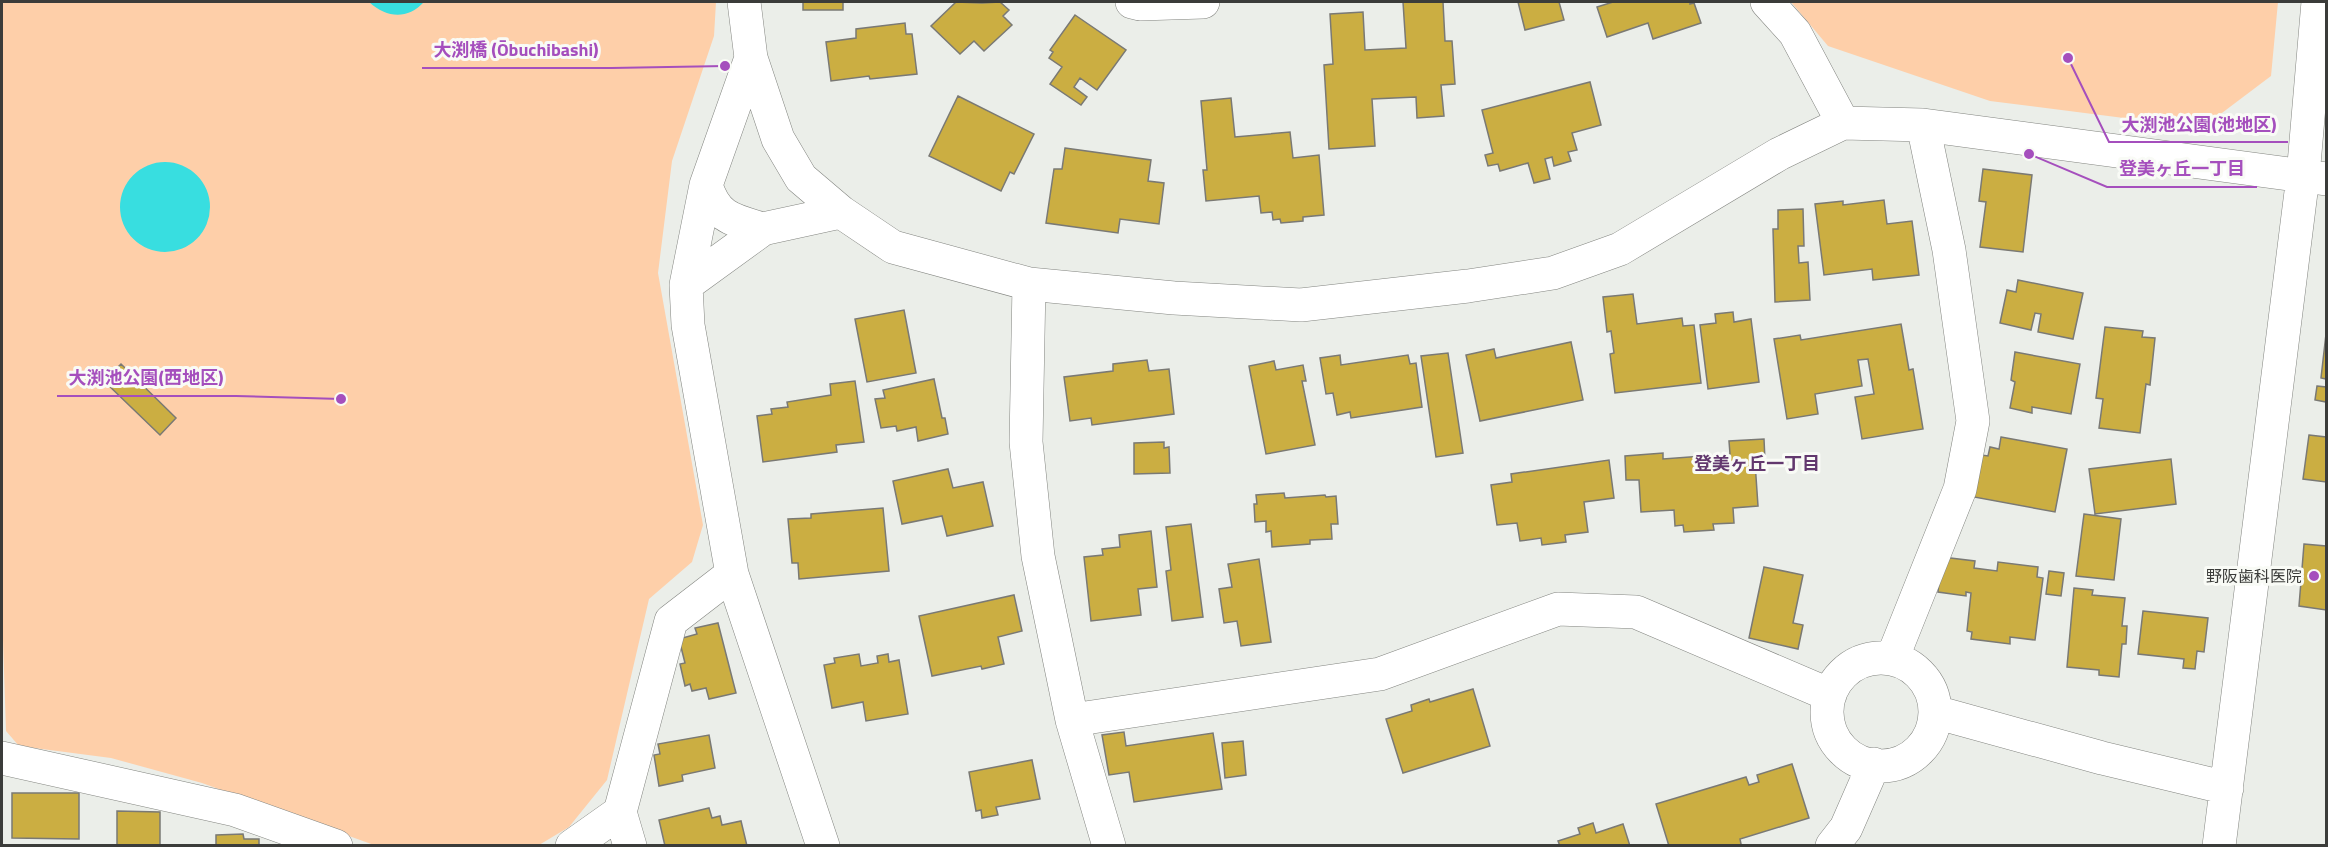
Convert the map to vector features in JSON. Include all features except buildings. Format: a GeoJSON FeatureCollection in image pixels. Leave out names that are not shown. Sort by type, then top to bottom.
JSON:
{"type":"FeatureCollection","features":[{"type":"Feature","properties":{"kind":"street"},"geometry":{"type":"LineString","coordinates":[[744,2],[750,58],[778,138],[801,177],[841,212],[893,247],[1029,284],[1174,298],[1301,305],[1468,286],[1553,273],[1620,249],[1779,154],[1843,123],[1923,125],[2315,177]]}},
{"type":"Feature","properties":{"kind":"street"},"geometry":{"type":"LineString","coordinates":[[1132,2],[1140,4],[1203,2]]}},
{"type":"Feature","properties":{"kind":"street"},"geometry":{"type":"LineString","coordinates":[[1767,2],[1795,33],[1843,123]]}},
{"type":"Feature","properties":{"kind":"street"},"geometry":{"type":"LineString","coordinates":[[2219,845],[2315,177],[2318,2]]}},
{"type":"Feature","properties":{"kind":"street"},"geometry":{"type":"LineString","coordinates":[[750,58],[706,185],[686,285],[688,325],[732,574],[823,846]]}},
{"type":"Feature","properties":{"kind":"street"},"geometry":{"type":"LineString","coordinates":[[1892,658],[1960,489],[1973,421],[1949,250],[1923,125]]}},
{"type":"Feature","properties":{"kind":"street"},"geometry":{"type":"LineString","coordinates":[[706,185],[711,202],[723,215],[764,230]]}},
{"type":"Feature","properties":{"kind":"street"},"geometry":{"type":"LineString","coordinates":[[686,285],[764,230],[841,212]]}},
{"type":"Feature","properties":{"kind":"street"},"geometry":{"type":"LineString","coordinates":[[1029,284],[1026,442],[1038,556],[1072,720],[1109,846]]}},
{"type":"Feature","properties":{"kind":"street"},"geometry":{"type":"LineString","coordinates":[[630,846],[620,812],[671,621],[732,574]]}},
{"type":"Feature","properties":{"kind":"street"},"geometry":{"type":"LineString","coordinates":[[1072,720],[1380,674],[1558,609],[1636,612],[1830,695]]}},
{"type":"Feature","properties":{"kind":"street"},"geometry":{"type":"LineString","coordinates":[[1892,658],[1909,666],[1928,683],[1934,701],[1935,721],[1929,738],[1916,753],[1900,762],[1874,765],[1863,763],[1847,753],[1835,739],[1828,722],[1830,695],[1834,685],[1846,670],[1862,661],[1892,658]]}},
{"type":"Feature","properties":{"kind":"street"},"geometry":{"type":"LineString","coordinates":[[1935,712],[2102,759],[2227,788]]}},
{"type":"Feature","properties":{"kind":"street"},"geometry":{"type":"LineString","coordinates":[[2,758],[235,810],[336,846]]}},
{"type":"Feature","properties":{"kind":"street"},"geometry":{"type":"LineString","coordinates":[[1832,846],[1846,828],[1874,765]]}},
{"type":"Feature","properties":{"kind":"street"},"geometry":{"type":"LineString","coordinates":[[572,846],[620,812]]}},
{"type":"Feature","properties":{"kind":"shaded area"},"geometry":{"type":"Polygon","coordinates":[[[2,2],[716,2],[714,36],[672,161],[658,273],[703,525],[692,562],[649,599],[607,780],[569,827],[539,845],[374,845],[202,783],[111,758],[19,746],[6,731],[2,610],[2,2]]]}},
{"type":"Feature","properties":{"kind":"shaded area"},"geometry":{"type":"Polygon","coordinates":[[[1791,2],[2278,2],[2271,76],[2202,128],[1990,101],[1828,46],[1791,2]]]}},
{"type":"Feature","properties":{"kind":"water"},"geometry":{"type":"Polygon","coordinates":[[[369,2],[424,2],[411,12],[397,15],[383,11],[369,2]]]}},
{"type":"Feature","properties":{"kind":"water"},"geometry":{"type":"Polygon","coordinates":[[[165,162],[182,165],[197,175],[207,190],[210,207],[207,224],[197,239],[182,249],[165,252],[148,249],[133,239],[123,224],[120,207],[123,190],[133,175],[148,165],[165,162]]]}},
{"type":"Feature","properties":{"kind":"place","name":"大渕池公園(池地区)"},"geometry":{"type":"Point","coordinates":[2068,58]}},
{"type":"Feature","properties":{"kind":"place","name":"大渕橋 (Ōbuchibashi)"},"geometry":{"type":"Point","coordinates":[725,66]}},
{"type":"Feature","properties":{"kind":"place","name":"登美ヶ丘一丁目"},"geometry":{"type":"Point","coordinates":[2029,154]}},
{"type":"Feature","properties":{"kind":"place","name":"大渕池公園(西地区)"},"geometry":{"type":"Point","coordinates":[341,399]}},
{"type":"Feature","properties":{"kind":"place","name":"野阪歯科医院"},"geometry":{"type":"Point","coordinates":[2314,576]}},
{"type":"Feature","properties":{"kind":"district","name":"登美ヶ丘一丁目"},"geometry":{"type":"Point","coordinates":[1757,464]}}]}
